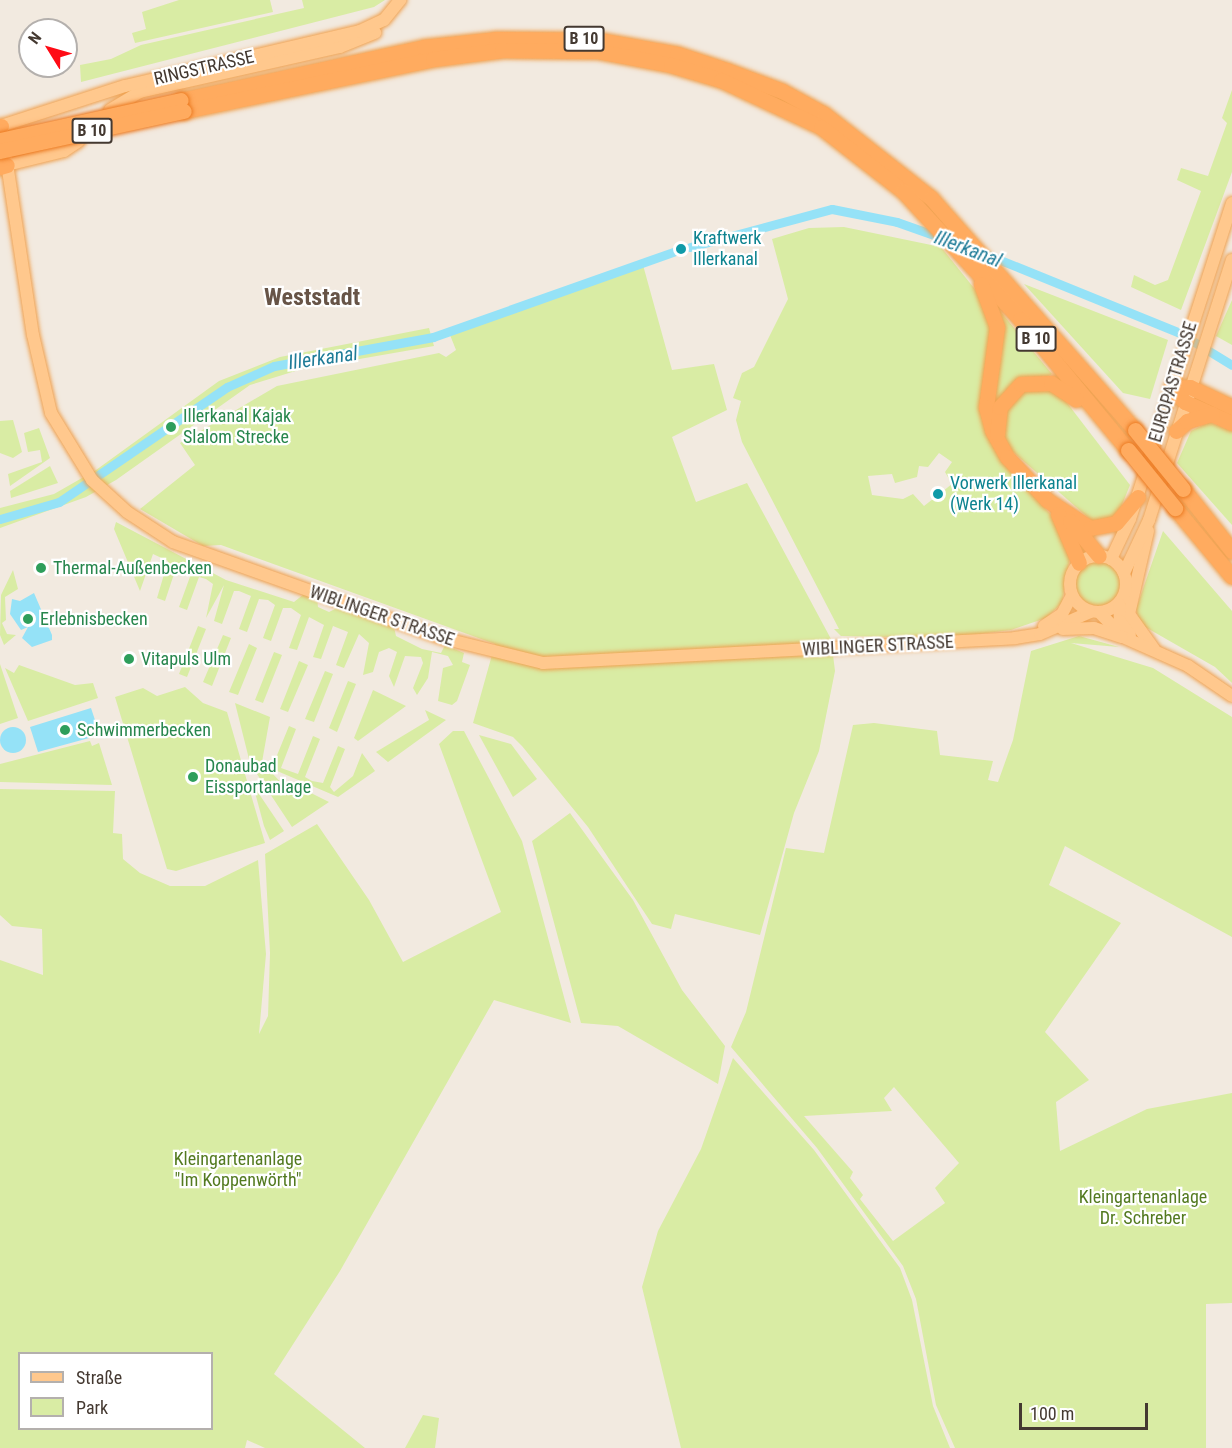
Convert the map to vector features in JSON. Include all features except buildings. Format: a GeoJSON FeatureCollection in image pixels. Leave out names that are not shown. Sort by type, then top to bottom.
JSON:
{"type":"FeatureCollection","features":[{"type":"Feature","properties":{"kind":"highway","name":"B 10"},"geometry":{"type":"LineString","coordinates":[[3,160],[183,106],[424,47],[507,39],[598,40],[678,54],[782,91],[873,149],[945,212],[1135,430],[1229,545]]}},
{"type":"Feature","properties":{"kind":"highway","name":"B 10"},"geometry":{"type":"LineString","coordinates":[[1,131],[183,106],[433,59],[502,50],[597,51],[671,64],[767,99],[821,128],[912,200],[972,265],[1232,577]]}},
{"type":"Feature","properties":{"kind":"highway","name":"B 10"},"geometry":{"type":"LineString","coordinates":[[972,265],[996,319],[986,407],[999,442],[1047,500],[1068,531],[1079,564]]}},
{"type":"Feature","properties":{"kind":"highway"},"geometry":{"type":"LineString","coordinates":[[999,442],[1000,407],[1012,390],[1027,382],[1057,385],[1098,415]]}},
{"type":"Feature","properties":{"kind":"highway"},"geometry":{"type":"LineString","coordinates":[[1171,388],[1232,407]]}},
{"type":"Feature","properties":{"kind":"highway"},"geometry":{"type":"LineString","coordinates":[[1188,394],[1212,414],[1232,423]]}},
{"type":"Feature","properties":{"kind":"highway"},"geometry":{"type":"LineString","coordinates":[[1176,431],[1187,421],[1212,414]]}},
{"type":"Feature","properties":{"kind":"highway"},"geometry":{"type":"LineString","coordinates":[[1066,517],[1090,528],[1107,528],[1138,497]]}},
{"type":"Feature","properties":{"kind":"highway"},"geometry":{"type":"LineString","coordinates":[[1047,500],[1105,558]]}},
{"type":"Feature","properties":{"kind":"main road","name":"RINGSTRASSE"},"geometry":{"type":"LineString","coordinates":[[1,131],[125,86],[360,31],[384,20],[400,0]]}},
{"type":"Feature","properties":{"kind":"main road","name":"RINGSTRASSE"},"geometry":{"type":"LineString","coordinates":[[110,110],[140,92],[361,40],[392,21],[408,0]]}},
{"type":"Feature","properties":{"kind":"main road"},"geometry":{"type":"LineString","coordinates":[[3,160],[64,151],[79,141]]}},
{"type":"Feature","properties":{"kind":"main road","name":"WIBLINGER STRASSE"},"geometry":{"type":"LineString","coordinates":[[3,160],[43,385],[62,435],[84,469],[104,492],[143,524],[187,548],[446,639],[533,662],[587,664],[1028,636],[1050,631],[1095,612]]}},
{"type":"Feature","properties":{"kind":"main road","name":"EUROPASTRASSE"},"geometry":{"type":"LineString","coordinates":[[1105,558],[1138,497],[1232,203]]}},
{"type":"Feature","properties":{"kind":"main road","name":"EUROPASTRASSE"},"geometry":{"type":"LineString","coordinates":[[1124,573],[1149,520],[1210,321],[1232,260]]}},
{"type":"Feature","properties":{"kind":"main road"},"geometry":{"type":"LineString","coordinates":[[1149,520],[1129,614],[1156,652]]}},
{"type":"Feature","properties":{"kind":"main road"},"geometry":{"type":"LineString","coordinates":[[1123,637],[1072,595],[1070,582],[1079,564],[1105,558],[1124,573],[1126,589],[1119,603],[1120,621],[1140,645]]}},
{"type":"Feature","properties":{"kind":"main road","name":"WIBLINGER STRASSE"},"geometry":{"type":"LineString","coordinates":[[1028,636],[1055,620],[1072,595]]}},
{"type":"Feature","properties":{"kind":"main road"},"geometry":{"type":"LineString","coordinates":[[1095,612],[1119,603]]}},
{"type":"Feature","properties":{"kind":"main road"},"geometry":{"type":"LineString","coordinates":[[1050,631],[1085,627],[1123,637],[1188,666],[1232,696]]}},
{"type":"Feature","properties":{"kind":"green space"},"geometry":{"type":"Polygon","coordinates":[[[179,0],[270,0],[273,12],[135,43],[132,33],[146,29],[142,12],[179,0]]]}},
{"type":"Feature","properties":{"kind":"green space"},"geometry":{"type":"Polygon","coordinates":[[[302,0],[385,0],[374,7],[81,82],[80,65],[111,59],[141,45],[304,8],[302,0]]]}},
{"type":"Feature","properties":{"kind":"green space"},"geometry":{"type":"Polygon","coordinates":[[[1232,90],[1232,172],[1181,310],[1131,287],[1134,275],[1155,285],[1168,280],[1201,191],[1177,180],[1181,168],[1208,176],[1227,123],[1222,118],[1232,90]]]}},
{"type":"Feature","properties":{"kind":"green space"},"geometry":{"type":"Polygon","coordinates":[[[844,227],[941,247],[982,298],[992,337],[982,394],[1011,472],[1054,518],[1070,557],[1062,603],[1046,618],[1011,630],[947,638],[841,636],[834,629],[839,629],[742,442],[736,420],[741,401],[733,398],[742,373],[754,367],[788,299],[772,239],[809,228],[844,227]],[[939,453],[928,467],[919,466],[917,477],[895,483],[892,474],[868,476],[872,495],[903,499],[913,494],[924,506],[952,484],[945,472],[952,462],[939,453]]]}},
{"type":"Feature","properties":{"kind":"green space"},"geometry":{"type":"Polygon","coordinates":[[[643,265],[672,370],[714,364],[727,410],[672,437],[696,502],[747,483],[831,639],[835,671],[819,751],[794,813],[760,935],[675,914],[671,929],[652,924],[588,827],[522,746],[513,737],[473,723],[495,644],[221,545],[203,546],[140,509],[195,465],[180,443],[277,386],[439,353],[446,357],[456,350],[450,335],[643,265]]]}},
{"type":"Feature","properties":{"kind":"green space"},"geometry":{"type":"Polygon","coordinates":[[[1024,284],[1168,340],[1150,399],[1123,393],[1024,284]]]}},
{"type":"Feature","properties":{"kind":"green space"},"geometry":{"type":"Polygon","coordinates":[[[1232,300],[1232,345],[1216,336],[1232,300]]]}},
{"type":"Feature","properties":{"kind":"green space"},"geometry":{"type":"Polygon","coordinates":[[[1000,311],[1052,374],[992,407],[1002,353],[1000,311]]]}},
{"type":"Feature","properties":{"kind":"green space","name":"Illerkanal Kajak Slalom Strecke"},"geometry":{"type":"Polygon","coordinates":[[[429,328],[434,346],[302,369],[250,385],[116,480],[86,497],[0,528],[0,508],[54,494],[96,470],[219,381],[280,357],[429,328]]]}},
{"type":"Feature","properties":{"kind":"green space"},"geometry":{"type":"Polygon","coordinates":[[[1026,388],[1058,391],[1130,485],[1117,517],[1092,521],[1011,450],[1003,436],[1006,405],[1026,388]]]}},
{"type":"Feature","properties":{"kind":"green space"},"geometry":{"type":"Polygon","coordinates":[[[13,420],[22,452],[13,458],[0,453],[0,421],[13,420]]]}},
{"type":"Feature","properties":{"kind":"green space"},"geometry":{"type":"Polygon","coordinates":[[[1209,422],[1232,431],[1232,525],[1177,463],[1191,431],[1209,422]]]}},
{"type":"Feature","properties":{"kind":"green space"},"geometry":{"type":"Polygon","coordinates":[[[39,428],[50,458],[10,486],[8,474],[42,462],[40,450],[28,452],[24,433],[39,428]]]}},
{"type":"Feature","properties":{"kind":"green space"},"geometry":{"type":"Polygon","coordinates":[[[50,466],[58,483],[11,498],[10,491],[50,466]]]}},
{"type":"Feature","properties":{"kind":"green space"},"geometry":{"type":"Polygon","coordinates":[[[116,522],[226,580],[294,602],[304,594],[317,598],[318,607],[329,612],[343,605],[393,623],[396,636],[422,649],[441,653],[445,645],[464,653],[462,662],[470,665],[457,701],[452,705],[438,701],[443,668],[453,665],[448,656],[432,652],[428,678],[417,695],[413,688],[423,663],[421,657],[405,656],[394,687],[389,676],[397,652],[389,648],[379,652],[373,672],[363,675],[369,643],[359,634],[344,668],[336,665],[348,632],[333,626],[321,659],[313,657],[324,625],[309,617],[297,650],[289,648],[301,615],[291,608],[283,608],[271,641],[263,638],[275,605],[268,600],[259,599],[247,632],[239,629],[251,596],[239,591],[234,591],[222,624],[214,621],[224,585],[206,618],[213,584],[206,579],[199,577],[187,610],[179,607],[191,574],[184,568],[176,568],[165,601],[157,598],[168,561],[153,554],[140,591],[114,529],[116,522]]]}},
{"type":"Feature","properties":{"kind":"green space"},"geometry":{"type":"Polygon","coordinates":[[[1163,531],[1232,611],[1232,683],[1215,667],[1140,624],[1136,609],[1163,531]]]}},
{"type":"Feature","properties":{"kind":"green space"},"geometry":{"type":"Polygon","coordinates":[[[1098,561],[1114,568],[1121,584],[1114,600],[1098,607],[1082,600],[1075,584],[1082,568],[1098,561]]]}},
{"type":"Feature","properties":{"kind":"green space"},"geometry":{"type":"Polygon","coordinates":[[[13,570],[18,589],[5,597],[6,620],[2,623],[7,634],[16,635],[4,645],[0,635],[1,595],[13,570]]]}},
{"type":"Feature","properties":{"kind":"green space"},"geometry":{"type":"Polygon","coordinates":[[[198,626],[206,629],[187,677],[179,674],[198,626]]]}},
{"type":"Feature","properties":{"kind":"green space"},"geometry":{"type":"Polygon","coordinates":[[[223,635],[231,638],[212,686],[203,682],[223,635]]]}},
{"type":"Feature","properties":{"kind":"green space","name":"Kleingartenanlage Dr. Schreber"},"geometry":{"type":"Polygon","coordinates":[[[1079,636],[1119,647],[1071,643],[1153,668],[1232,717],[1232,937],[1065,846],[1049,885],[1121,923],[1045,1032],[1089,1080],[1056,1102],[1060,1151],[1147,1109],[1232,1093],[1232,1303],[1206,1304],[1206,1448],[955,1448],[936,1405],[916,1299],[903,1266],[817,1148],[731,1047],[746,1012],[786,848],[824,853],[853,725],[874,723],[937,731],[940,755],[993,761],[988,780],[998,782],[1013,740],[1031,651],[1079,636]],[[894,1087],[884,1098],[892,1111],[804,1116],[853,1172],[850,1178],[863,1195],[860,1199],[893,1241],[945,1203],[935,1188],[959,1163],[894,1087]]]}},
{"type":"Feature","properties":{"kind":"green space"},"geometry":{"type":"Polygon","coordinates":[[[249,644],[257,648],[238,695],[229,692],[249,644]]]}},
{"type":"Feature","properties":{"kind":"green space"},"geometry":{"type":"Polygon","coordinates":[[[274,652],[282,655],[263,703],[255,700],[274,652]]]}},
{"type":"Feature","properties":{"kind":"green space"},"geometry":{"type":"Polygon","coordinates":[[[299,661],[308,665],[288,712],[280,709],[299,661]]]}},
{"type":"Feature","properties":{"kind":"green space"},"geometry":{"type":"Polygon","coordinates":[[[0,664],[18,718],[0,724],[0,664]]]}},
{"type":"Feature","properties":{"kind":"green space"},"geometry":{"type":"Polygon","coordinates":[[[19,665],[75,685],[93,683],[98,698],[28,721],[5,668],[14,673],[19,665]]]}},
{"type":"Feature","properties":{"kind":"green space"},"geometry":{"type":"Polygon","coordinates":[[[325,671],[333,674],[314,722],[305,719],[325,671]]]}},
{"type":"Feature","properties":{"kind":"green space"},"geometry":{"type":"Polygon","coordinates":[[[348,681],[356,684],[337,732],[329,728],[348,681]]]}},
{"type":"Feature","properties":{"kind":"green space","name":"Donaubad Eissportanlage"},"geometry":{"type":"Polygon","coordinates":[[[185,687],[203,703],[227,712],[265,843],[176,871],[167,869],[115,697],[143,688],[157,696],[185,687]]]}},
{"type":"Feature","properties":{"kind":"green space"},"geometry":{"type":"Polygon","coordinates":[[[373,690],[406,706],[358,741],[354,738],[373,690]]]}},
{"type":"Feature","properties":{"kind":"green space"},"geometry":{"type":"Polygon","coordinates":[[[235,703],[270,717],[262,762],[273,765],[289,726],[296,729],[281,768],[298,774],[313,736],[320,739],[305,777],[312,781],[323,783],[338,746],[345,749],[330,787],[334,792],[353,776],[362,753],[375,771],[338,797],[249,759],[235,703]]]}},
{"type":"Feature","properties":{"kind":"green space"},"geometry":{"type":"Polygon","coordinates":[[[425,710],[446,720],[388,762],[376,752],[429,720],[425,710]]]}},
{"type":"Feature","properties":{"kind":"green space","name":"Kleingartenanlage \"Im Koppenwörth\""},"geometry":{"type":"Polygon","coordinates":[[[453,731],[464,731],[522,841],[571,1023],[494,1000],[340,1271],[274,1374],[365,1448],[265,1448],[247,1440],[245,1448],[0,1448],[0,960],[43,975],[42,929],[12,926],[0,915],[0,789],[115,791],[113,833],[122,834],[123,859],[140,873],[170,886],[205,886],[258,860],[266,954],[259,1034],[268,1016],[270,953],[265,854],[317,824],[369,900],[403,962],[501,912],[439,744],[453,731]]]}},
{"type":"Feature","properties":{"kind":"green space"},"geometry":{"type":"Polygon","coordinates":[[[479,735],[511,744],[537,779],[513,797],[479,735]]]}},
{"type":"Feature","properties":{"kind":"green space"},"geometry":{"type":"Polygon","coordinates":[[[90,741],[92,746],[99,743],[112,785],[0,782],[0,764],[90,741]]]}},
{"type":"Feature","properties":{"kind":"green space"},"geometry":{"type":"Polygon","coordinates":[[[251,765],[273,774],[287,789],[301,788],[329,802],[292,827],[251,765]]]}},
{"type":"Feature","properties":{"kind":"green space"},"geometry":{"type":"Polygon","coordinates":[[[253,785],[284,831],[270,840],[264,826],[253,785]]]}},
{"type":"Feature","properties":{"kind":"green space"},"geometry":{"type":"Polygon","coordinates":[[[570,813],[633,900],[682,990],[725,1046],[718,1084],[618,1026],[581,1023],[532,841],[570,813]]]}},
{"type":"Feature","properties":{"kind":"green space"},"geometry":{"type":"Polygon","coordinates":[[[733,1058],[814,1150],[900,1268],[912,1300],[933,1406],[950,1448],[681,1448],[642,1287],[658,1231],[701,1149],[733,1058]]]}},
{"type":"Feature","properties":{"kind":"green space"},"geometry":{"type":"Polygon","coordinates":[[[423,1415],[439,1418],[435,1448],[405,1448],[423,1415]]]}},
{"type":"Feature","properties":{"kind":"water","name":"Erlebnisbecken"},"geometry":{"type":"Polygon","coordinates":[[[34,593],[52,640],[32,647],[22,638],[28,627],[21,630],[10,614],[12,599],[20,601],[34,593]]]}},
{"type":"Feature","properties":{"kind":"water","name":"Schwimmerbecken"},"geometry":{"type":"Polygon","coordinates":[[[91,708],[100,735],[38,752],[30,727],[91,708]]]}},
{"type":"Feature","properties":{"kind":"water"},"geometry":{"type":"Polygon","coordinates":[[[13,727],[22,731],[26,740],[22,749],[13,753],[4,749],[0,740],[4,731],[13,727]]]}},
{"type":"Feature","properties":{"kind":"waterway","name":"Illerkanal"},"geometry":{"type":"LineString","coordinates":[[690,247],[832,209],[897,222],[945,239]]}},
{"type":"Feature","properties":{"kind":"waterway","name":"Illerkanal"},"geometry":{"type":"LineString","coordinates":[[0,519],[59,502],[227,387],[274,366],[433,337],[673,252]]}},
{"type":"Feature","properties":{"kind":"waterway","name":"Illerkanal"},"geometry":{"type":"LineString","coordinates":[[983,253],[1178,332],[1232,365]]}},
{"type":"Feature","properties":{"kind":"place","name":"Kraftwerk Illerkanal"},"geometry":{"type":"Point","coordinates":[681,249]}},
{"type":"Feature","properties":{"kind":"place","name":"Illerkanal Kajak Slalom Strecke"},"geometry":{"type":"Point","coordinates":[171,427]}},
{"type":"Feature","properties":{"kind":"place","name":"Vorwerk Illerkanal (Werk 14)"},"geometry":{"type":"Point","coordinates":[938,494]}},
{"type":"Feature","properties":{"kind":"place","name":"Thermal-Außenbecken"},"geometry":{"type":"Point","coordinates":[41,568]}},
{"type":"Feature","properties":{"kind":"place","name":"Erlebnisbecken"},"geometry":{"type":"Point","coordinates":[28,619]}},
{"type":"Feature","properties":{"kind":"place","name":"Vitapuls Ulm"},"geometry":{"type":"Point","coordinates":[129,659]}},
{"type":"Feature","properties":{"kind":"place","name":"Schwimmerbecken"},"geometry":{"type":"Point","coordinates":[65,730]}},
{"type":"Feature","properties":{"kind":"place","name":"Donaubad Eissportanlage"},"geometry":{"type":"Point","coordinates":[193,777]}},
{"type":"Feature","properties":{"kind":"district","name":"Weststadt"},"geometry":{"type":"Point","coordinates":[312,298]}}]}
